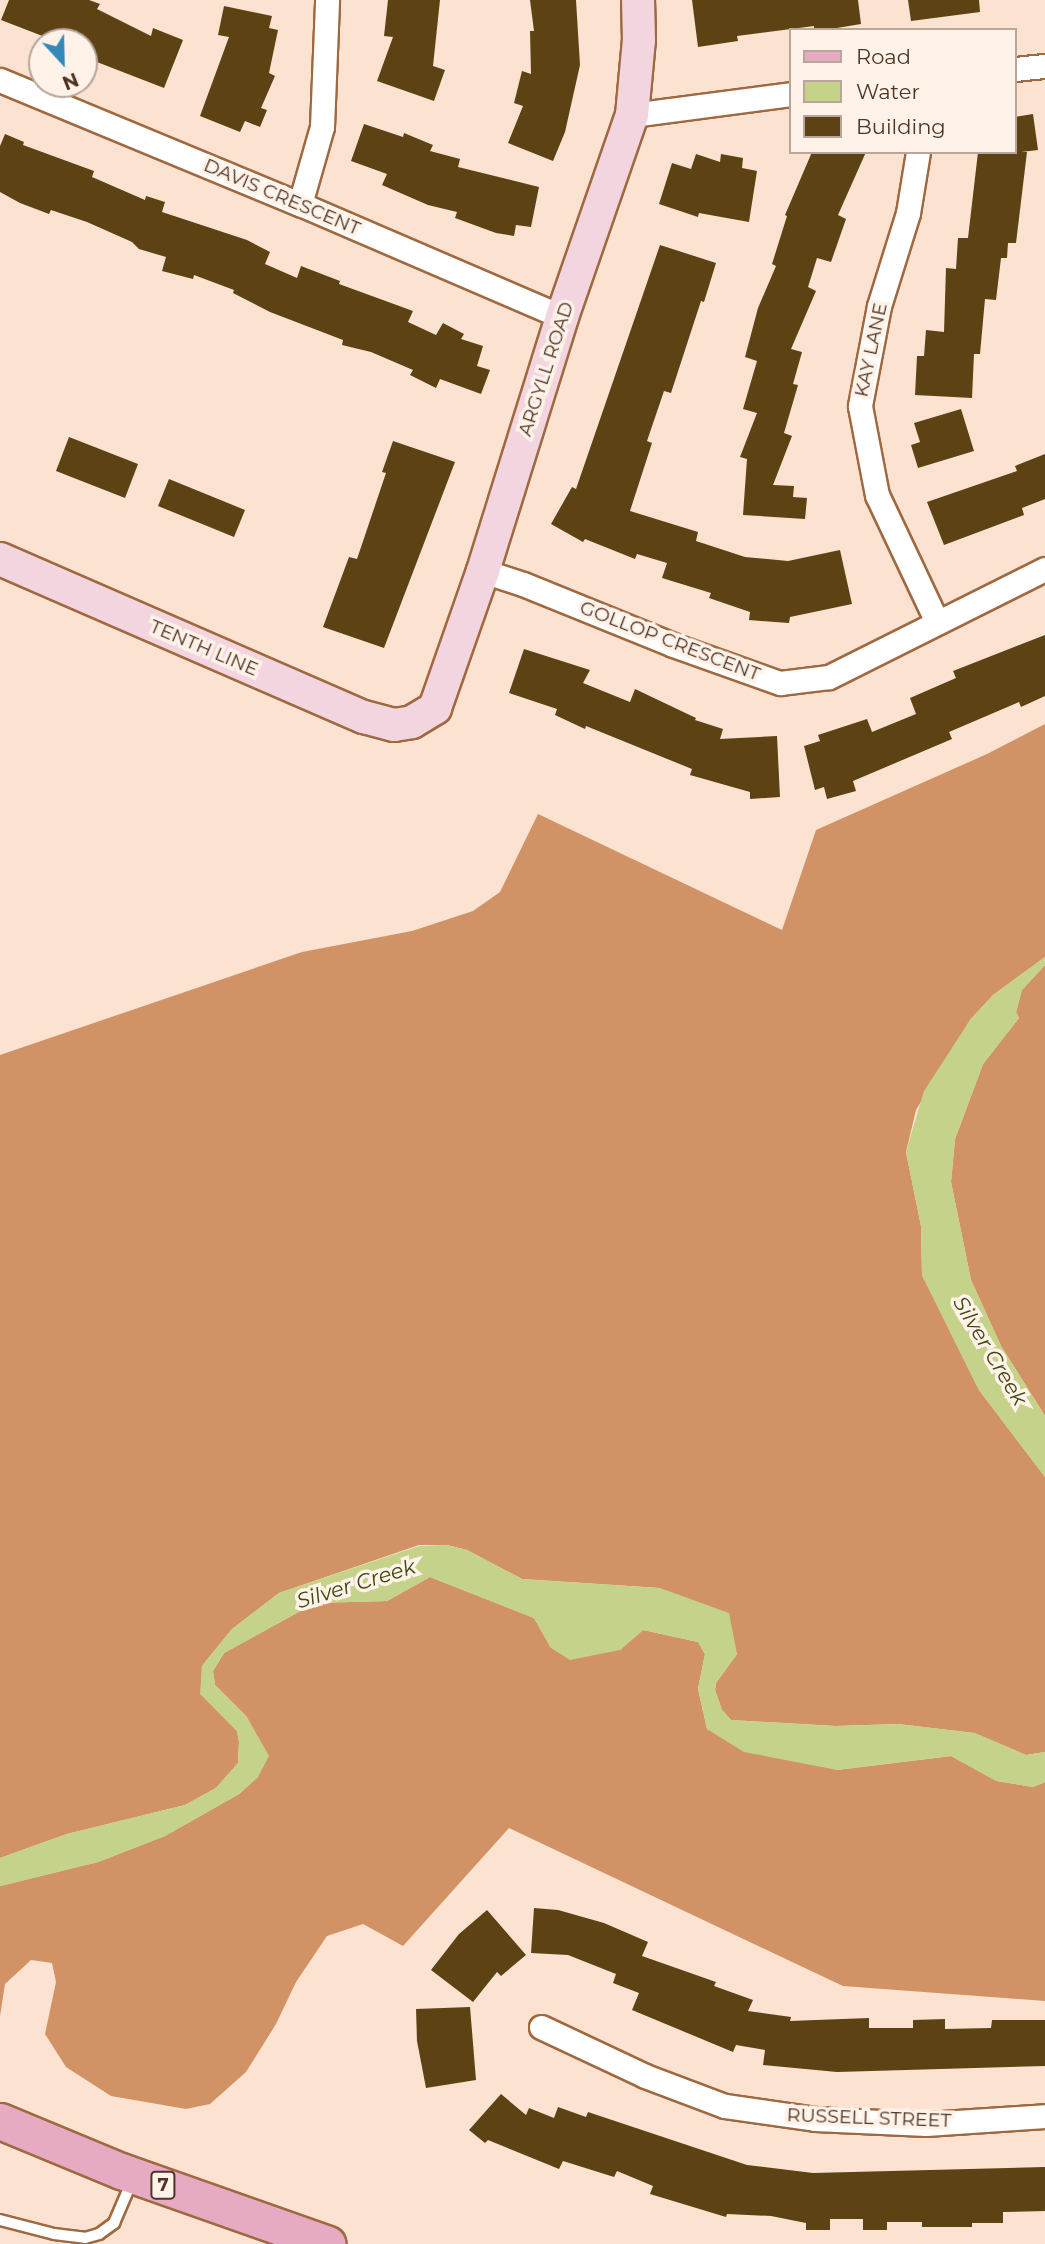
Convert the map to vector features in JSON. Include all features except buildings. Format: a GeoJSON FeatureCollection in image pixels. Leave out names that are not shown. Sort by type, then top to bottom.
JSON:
{"type":"FeatureCollection","features":[{"type":"Feature","properties":{"kind":"main road","name":"7"},"geometry":{"type":"LineString","coordinates":[[0,2121],[134,2175],[328,2244]]}},
{"type":"Feature","properties":{"kind":"street"},"geometry":{"type":"LineString","coordinates":[[300,204],[321,127],[327,0]]}},
{"type":"Feature","properties":{"kind":"street","name":"ARGYLL ROAD"},"geometry":{"type":"LineString","coordinates":[[412,722],[435,708],[483,571],[562,317],[632,115],[639,40],[638,0]]}},
{"type":"Feature","properties":{"kind":"street"},"geometry":{"type":"LineString","coordinates":[[1017,69],[1045,66]]}},
{"type":"Feature","properties":{"kind":"street","name":"DAVIS CRESCENT"},"geometry":{"type":"LineString","coordinates":[[0,80],[300,204],[562,317]]}},
{"type":"Feature","properties":{"kind":"street"},"geometry":{"type":"LineString","coordinates":[[632,115],[790,94]]}},
{"type":"Feature","properties":{"kind":"street","name":"KAY LANE"},"geometry":{"type":"LineString","coordinates":[[918,154],[908,213],[879,306],[860,406],[877,495],[937,622]]}},
{"type":"Feature","properties":{"kind":"street","name":"TENTH LINE"},"geometry":{"type":"LineString","coordinates":[[0,559],[364,717],[394,725],[412,722]]}},
{"type":"Feature","properties":{"kind":"street","name":"GOLLOP CRESCENT"},"geometry":{"type":"LineString","coordinates":[[483,571],[523,584],[673,646],[780,683],[829,677],[1045,569]]}},
{"type":"Feature","properties":{"kind":"street","name":"RUSSELL STREET"},"geometry":{"type":"LineString","coordinates":[[541,2027],[645,2076],[725,2106],[815,2119],[926,2124],[1045,2116]]}},
{"type":"Feature","properties":{"kind":"lane"},"geometry":{"type":"LineString","coordinates":[[0,2220],[54,2234],[85,2238],[99,2234],[114,2223],[134,2175]]}},
{"type":"Feature","properties":{"kind":"shaded area"},"geometry":{"type":"Polygon","coordinates":[[[1045,724],[1045,957],[993,995],[970,1020],[916,1110],[906,1152],[921,1226],[922,1275],[979,1390],[1045,1477],[1045,1752],[1026,1755],[974,1733],[898,1724],[836,1726],[731,1720],[722,1710],[715,1690],[716,1683],[737,1654],[660,1588],[522,1579],[467,1550],[447,1545],[419,1545],[279,1593],[232,1629],[202,1666],[201,1694],[237,1731],[239,1742],[238,1763],[216,1788],[185,1805],[67,1834],[0,1858],[0,1055],[302,952],[412,931],[473,911],[500,892],[538,814],[782,930],[816,830],[987,754],[1045,724]]]}},
{"type":"Feature","properties":{"kind":"shaded area"},"geometry":{"type":"Polygon","coordinates":[[[1045,965],[1045,1416],[1001,1346],[971,1280],[951,1182],[955,1139],[983,1064],[1019,1018],[1016,1012],[1022,990],[1045,965]]]}},
{"type":"Feature","properties":{"kind":"shaded area"},"geometry":{"type":"Polygon","coordinates":[[[430,1577],[534,1618],[551,1648],[620,1650],[643,1630],[698,1642],[705,1654],[698,1689],[707,1729],[837,1770],[951,1756],[997,1781],[1033,1787],[1045,1782],[1045,2001],[843,1986],[509,1828],[403,1946],[363,1924],[327,1936],[296,1982],[276,2024],[246,2072],[210,2104],[186,2109],[111,2096],[66,2067],[45,2034],[56,1982],[52,1963],[31,1960],[5,1984],[0,2016],[0,1886],[98,1862],[165,1836],[239,1794],[258,1777],[247,1717],[215,1685],[213,1671],[224,1653],[315,1603],[387,1601],[430,1577]]]}},
{"type":"Feature","properties":{"kind":"water","name":"Silver Creek"},"geometry":{"type":"Polygon","coordinates":[[[1045,957],[1045,965],[1022,990],[1016,1012],[1019,1018],[983,1064],[955,1139],[951,1182],[971,1280],[1001,1346],[1045,1416],[1045,1477],[979,1390],[922,1275],[921,1226],[906,1152],[924,1091],[970,1020],[993,995],[1045,957]]]}},
{"type":"Feature","properties":{"kind":"water","name":"Silver Creek"},"geometry":{"type":"Polygon","coordinates":[[[447,1545],[467,1550],[522,1579],[660,1588],[729,1613],[737,1654],[716,1683],[715,1690],[722,1710],[731,1720],[836,1726],[898,1724],[975,1733],[1026,1755],[1045,1752],[1045,1782],[1033,1787],[996,1781],[951,1756],[837,1770],[744,1752],[707,1729],[698,1689],[705,1654],[698,1642],[643,1630],[620,1650],[570,1660],[551,1648],[534,1618],[430,1577],[387,1601],[315,1603],[224,1653],[213,1671],[215,1685],[247,1717],[269,1756],[258,1777],[239,1794],[165,1836],[98,1862],[0,1886],[0,1858],[67,1834],[185,1805],[216,1788],[238,1763],[239,1742],[237,1731],[200,1694],[202,1666],[232,1629],[279,1593],[419,1546],[447,1545]]]}}]}
